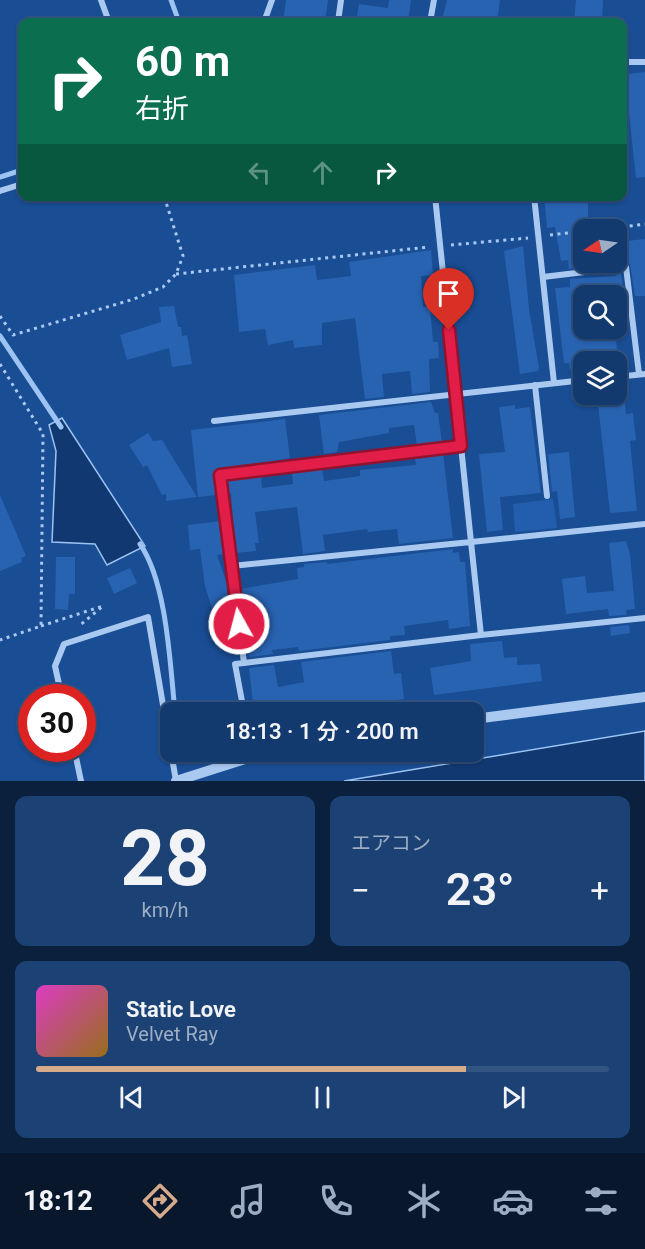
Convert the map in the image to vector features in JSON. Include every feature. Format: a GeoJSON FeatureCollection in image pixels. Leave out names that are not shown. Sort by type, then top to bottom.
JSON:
{"type":"FeatureCollection","features":[{"type":"Feature","properties":{"kind":"street"},"geometry":{"type":"LineString","coordinates":[[101,0],[108,18]]}},
{"type":"Feature","properties":{"kind":"street"},"geometry":{"type":"LineString","coordinates":[[265,18],[272,0]]}},
{"type":"Feature","properties":{"kind":"street"},"geometry":{"type":"LineString","coordinates":[[339,18],[342,0]]}},
{"type":"Feature","properties":{"kind":"street"},"geometry":{"type":"LineString","coordinates":[[431,18],[434,0]]}},
{"type":"Feature","properties":{"kind":"street"},"geometry":{"type":"LineString","coordinates":[[627,62],[645,62]]}},
{"type":"Feature","properties":{"kind":"street"},"geometry":{"type":"LineString","coordinates":[[0,192],[18,185]]}},
{"type":"Feature","properties":{"kind":"street"},"geometry":{"type":"LineString","coordinates":[[436,201],[482,635]]}},
{"type":"Feature","properties":{"kind":"street"},"geometry":{"type":"LineString","coordinates":[[534,201],[554,383]]}},
{"type":"Feature","properties":{"kind":"street"},"geometry":{"type":"LineString","coordinates":[[543,277],[626,267],[642,374],[627,376]]}},
{"type":"Feature","properties":{"kind":"street"},"geometry":{"type":"LineString","coordinates":[[214,421],[573,381]]}},
{"type":"Feature","properties":{"kind":"street"},"geometry":{"type":"LineString","coordinates":[[535,385],[547,496]]}},
{"type":"Feature","properties":{"kind":"street"},"geometry":{"type":"LineString","coordinates":[[244,663],[220,475],[461,446]]}},
{"type":"Feature","properties":{"kind":"street"},"geometry":{"type":"LineString","coordinates":[[232,566],[645,524]]}},
{"type":"Feature","properties":{"kind":"street"},"geometry":{"type":"LineString","coordinates":[[59,684],[55,666],[64,644],[148,618],[176,781],[227,762]]}},
{"type":"Feature","properties":{"kind":"street"},"geometry":{"type":"LineString","coordinates":[[242,702],[235,664],[645,618]]}},
{"type":"Feature","properties":{"kind":"street"},"geometry":{"type":"LineString","coordinates":[[484,718],[645,697]]}},
{"type":"Feature","properties":{"kind":"street"},"geometry":{"type":"LineString","coordinates":[[77,762],[81,781]]}},
{"type":"Feature","properties":{"kind":"path"},"geometry":{"type":"LineString","coordinates":[[0,316],[12,335],[134,299],[163,287],[176,274],[183,256],[166,201]]}},
{"type":"Feature","properties":{"kind":"path"},"geometry":{"type":"LineString","coordinates":[[627,226],[645,224]]}},
{"type":"Feature","properties":{"kind":"path"},"geometry":{"type":"LineString","coordinates":[[176,274],[573,232]]}},
{"type":"Feature","properties":{"kind":"path"},"geometry":{"type":"LineString","coordinates":[[0,364],[43,434],[41,626]]}},
{"type":"Feature","properties":{"kind":"path"},"geometry":{"type":"LineString","coordinates":[[0,640],[103,606],[76,629],[64,644]]}},
{"type":"Feature","properties":{"kind":"shaded area"},"geometry":{"type":"Polygon","coordinates":[[[62,418],[145,546],[107,565],[95,544],[52,542],[56,451],[49,425],[62,418]]]}},
{"type":"Feature","properties":{"kind":"shaded area"},"geometry":{"type":"Polygon","coordinates":[[[553,499],[557,528],[515,532],[513,504],[553,499]]]}},
{"type":"Feature","properties":{"kind":"shaded area"},"geometry":{"type":"Polygon","coordinates":[[[645,731],[645,781],[344,781],[458,762],[484,762],[484,758],[645,731]]]}},
{"type":"Feature","properties":{"kind":"building"},"geometry":{"type":"Polygon","coordinates":[[[286,0],[328,0],[326,18],[284,18],[286,0]]]}},
{"type":"Feature","properties":{"kind":"building"},"geometry":{"type":"Polygon","coordinates":[[[389,0],[411,0],[409,18],[357,18],[359,4],[388,8],[389,0]]]}},
{"type":"Feature","properties":{"kind":"building"},"geometry":{"type":"Polygon","coordinates":[[[447,0],[500,0],[498,18],[443,16],[447,0]]]}},
{"type":"Feature","properties":{"kind":"building"},"geometry":{"type":"Polygon","coordinates":[[[576,0],[603,0],[602,18],[574,18],[576,0]]]}},
{"type":"Feature","properties":{"kind":"building"},"geometry":{"type":"Polygon","coordinates":[[[645,72],[645,177],[636,178],[627,94],[628,74],[645,72]]]}},
{"type":"Feature","properties":{"kind":"building"},"geometry":{"type":"Polygon","coordinates":[[[544,201],[588,201],[588,219],[573,219],[573,269],[569,269],[568,260],[561,261],[555,227],[547,228],[544,201]]]}},
{"type":"Feature","properties":{"kind":"building"},"geometry":{"type":"Polygon","coordinates":[[[645,239],[645,296],[635,296],[630,264],[627,264],[627,241],[645,239]]]}},
{"type":"Feature","properties":{"kind":"building"},"geometry":{"type":"Polygon","coordinates":[[[523,246],[529,309],[539,368],[538,371],[520,374],[504,251],[523,246]]]}},
{"type":"Feature","properties":{"kind":"building"},"geometry":{"type":"Polygon","coordinates":[[[431,250],[433,275],[421,276],[423,307],[430,307],[433,342],[438,342],[439,358],[429,359],[430,392],[412,394],[410,371],[382,374],[384,397],[365,399],[355,318],[322,323],[322,345],[294,348],[293,340],[268,345],[265,329],[239,332],[234,275],[315,265],[317,280],[351,276],[349,262],[431,250]]]}},
{"type":"Feature","properties":{"kind":"building"},"geometry":{"type":"Polygon","coordinates":[[[616,273],[621,273],[623,285],[573,285],[573,339],[616,339],[617,351],[573,351],[573,369],[570,369],[569,363],[564,363],[555,288],[570,287],[570,279],[616,276],[616,273]]]}},
{"type":"Feature","properties":{"kind":"building"},"geometry":{"type":"Polygon","coordinates":[[[174,306],[182,336],[187,335],[192,364],[172,367],[169,348],[127,360],[120,335],[161,322],[159,307],[174,306]]]}},
{"type":"Feature","properties":{"kind":"building"},"geometry":{"type":"Polygon","coordinates":[[[431,402],[435,413],[438,413],[442,443],[417,446],[414,425],[389,428],[389,433],[339,442],[337,452],[324,454],[319,415],[431,402]]]}},
{"type":"Feature","properties":{"kind":"building"},"geometry":{"type":"Polygon","coordinates":[[[515,405],[515,409],[530,407],[541,493],[500,497],[503,530],[487,532],[479,454],[505,452],[499,407],[515,405]]]}},
{"type":"Feature","properties":{"kind":"building"},"geometry":{"type":"Polygon","coordinates":[[[598,405],[625,405],[626,414],[633,413],[636,440],[630,441],[637,511],[610,513],[598,405]]]}},
{"type":"Feature","properties":{"kind":"building"},"geometry":{"type":"Polygon","coordinates":[[[285,419],[290,458],[217,471],[215,476],[217,495],[198,497],[191,430],[285,419]]]}},
{"type":"Feature","properties":{"kind":"building"},"geometry":{"type":"Polygon","coordinates":[[[148,433],[153,441],[162,440],[197,497],[166,501],[166,494],[162,495],[147,465],[143,467],[129,445],[148,433]]]}},
{"type":"Feature","properties":{"kind":"building"},"geometry":{"type":"Polygon","coordinates":[[[569,452],[575,517],[560,519],[557,491],[552,492],[548,454],[569,452]]]}},
{"type":"Feature","properties":{"kind":"building"},"geometry":{"type":"Polygon","coordinates":[[[443,453],[453,538],[399,544],[397,529],[368,532],[367,529],[323,535],[325,551],[303,554],[297,507],[255,512],[259,543],[255,543],[256,551],[235,553],[231,493],[228,494],[226,480],[261,475],[262,488],[293,484],[292,472],[322,469],[324,481],[360,476],[360,470],[416,465],[415,458],[418,456],[443,453]]]}},
{"type":"Feature","properties":{"kind":"building"},"geometry":{"type":"Polygon","coordinates":[[[0,495],[26,556],[21,558],[22,562],[0,571],[0,495]]]}},
{"type":"Feature","properties":{"kind":"building"},"geometry":{"type":"Polygon","coordinates":[[[221,521],[225,554],[217,555],[229,590],[231,606],[213,612],[205,586],[200,549],[190,550],[188,525],[221,521]]]}},
{"type":"Feature","properties":{"kind":"building"},"geometry":{"type":"Polygon","coordinates":[[[626,541],[630,554],[635,609],[626,610],[627,615],[609,616],[608,609],[566,614],[562,579],[585,576],[587,593],[614,591],[609,543],[626,541]]]}},
{"type":"Feature","properties":{"kind":"building"},"geometry":{"type":"Polygon","coordinates":[[[453,549],[453,553],[459,552],[460,562],[465,562],[470,626],[449,629],[448,620],[404,626],[405,635],[390,636],[390,640],[299,651],[298,647],[272,650],[273,654],[249,657],[240,589],[298,579],[297,568],[304,567],[304,564],[327,562],[327,564],[453,549]]]}},
{"type":"Feature","properties":{"kind":"building"},"geometry":{"type":"Polygon","coordinates":[[[56,557],[75,557],[75,594],[69,594],[68,610],[55,609],[56,557]]]}},
{"type":"Feature","properties":{"kind":"building"},"geometry":{"type":"Polygon","coordinates":[[[130,568],[137,583],[114,594],[107,578],[130,568]]]}},
{"type":"Feature","properties":{"kind":"building"},"geometry":{"type":"Polygon","coordinates":[[[629,625],[630,633],[611,636],[610,627],[629,625]]]}},
{"type":"Feature","properties":{"kind":"building"},"geometry":{"type":"Polygon","coordinates":[[[502,641],[504,658],[517,657],[517,665],[540,664],[542,681],[434,695],[430,668],[471,661],[470,644],[502,641]]]}},
{"type":"Feature","properties":{"kind":"building"},"geometry":{"type":"Polygon","coordinates":[[[391,651],[394,674],[401,673],[404,699],[383,702],[253,702],[249,668],[274,665],[278,687],[304,682],[301,662],[391,651]]]}},
{"type":"Feature","properties":{"kind":"waterway"},"geometry":{"type":"LineString","coordinates":[[171,0],[178,18]]}},
{"type":"Feature","properties":{"kind":"waterway"},"geometry":{"type":"LineString","coordinates":[[0,177],[18,171]]}},
{"type":"Feature","properties":{"kind":"waterway"},"geometry":{"type":"LineString","coordinates":[[0,336],[61,427]]}},
{"type":"Feature","properties":{"kind":"waterway"},"geometry":{"type":"LineString","coordinates":[[140,544],[149,560],[162,602],[174,702]]}},
{"type":"Feature","properties":{"kind":"route"},"geometry":{"type":"LineString","coordinates":[[239,624],[220,475],[461,446],[449,330]]}}]}
